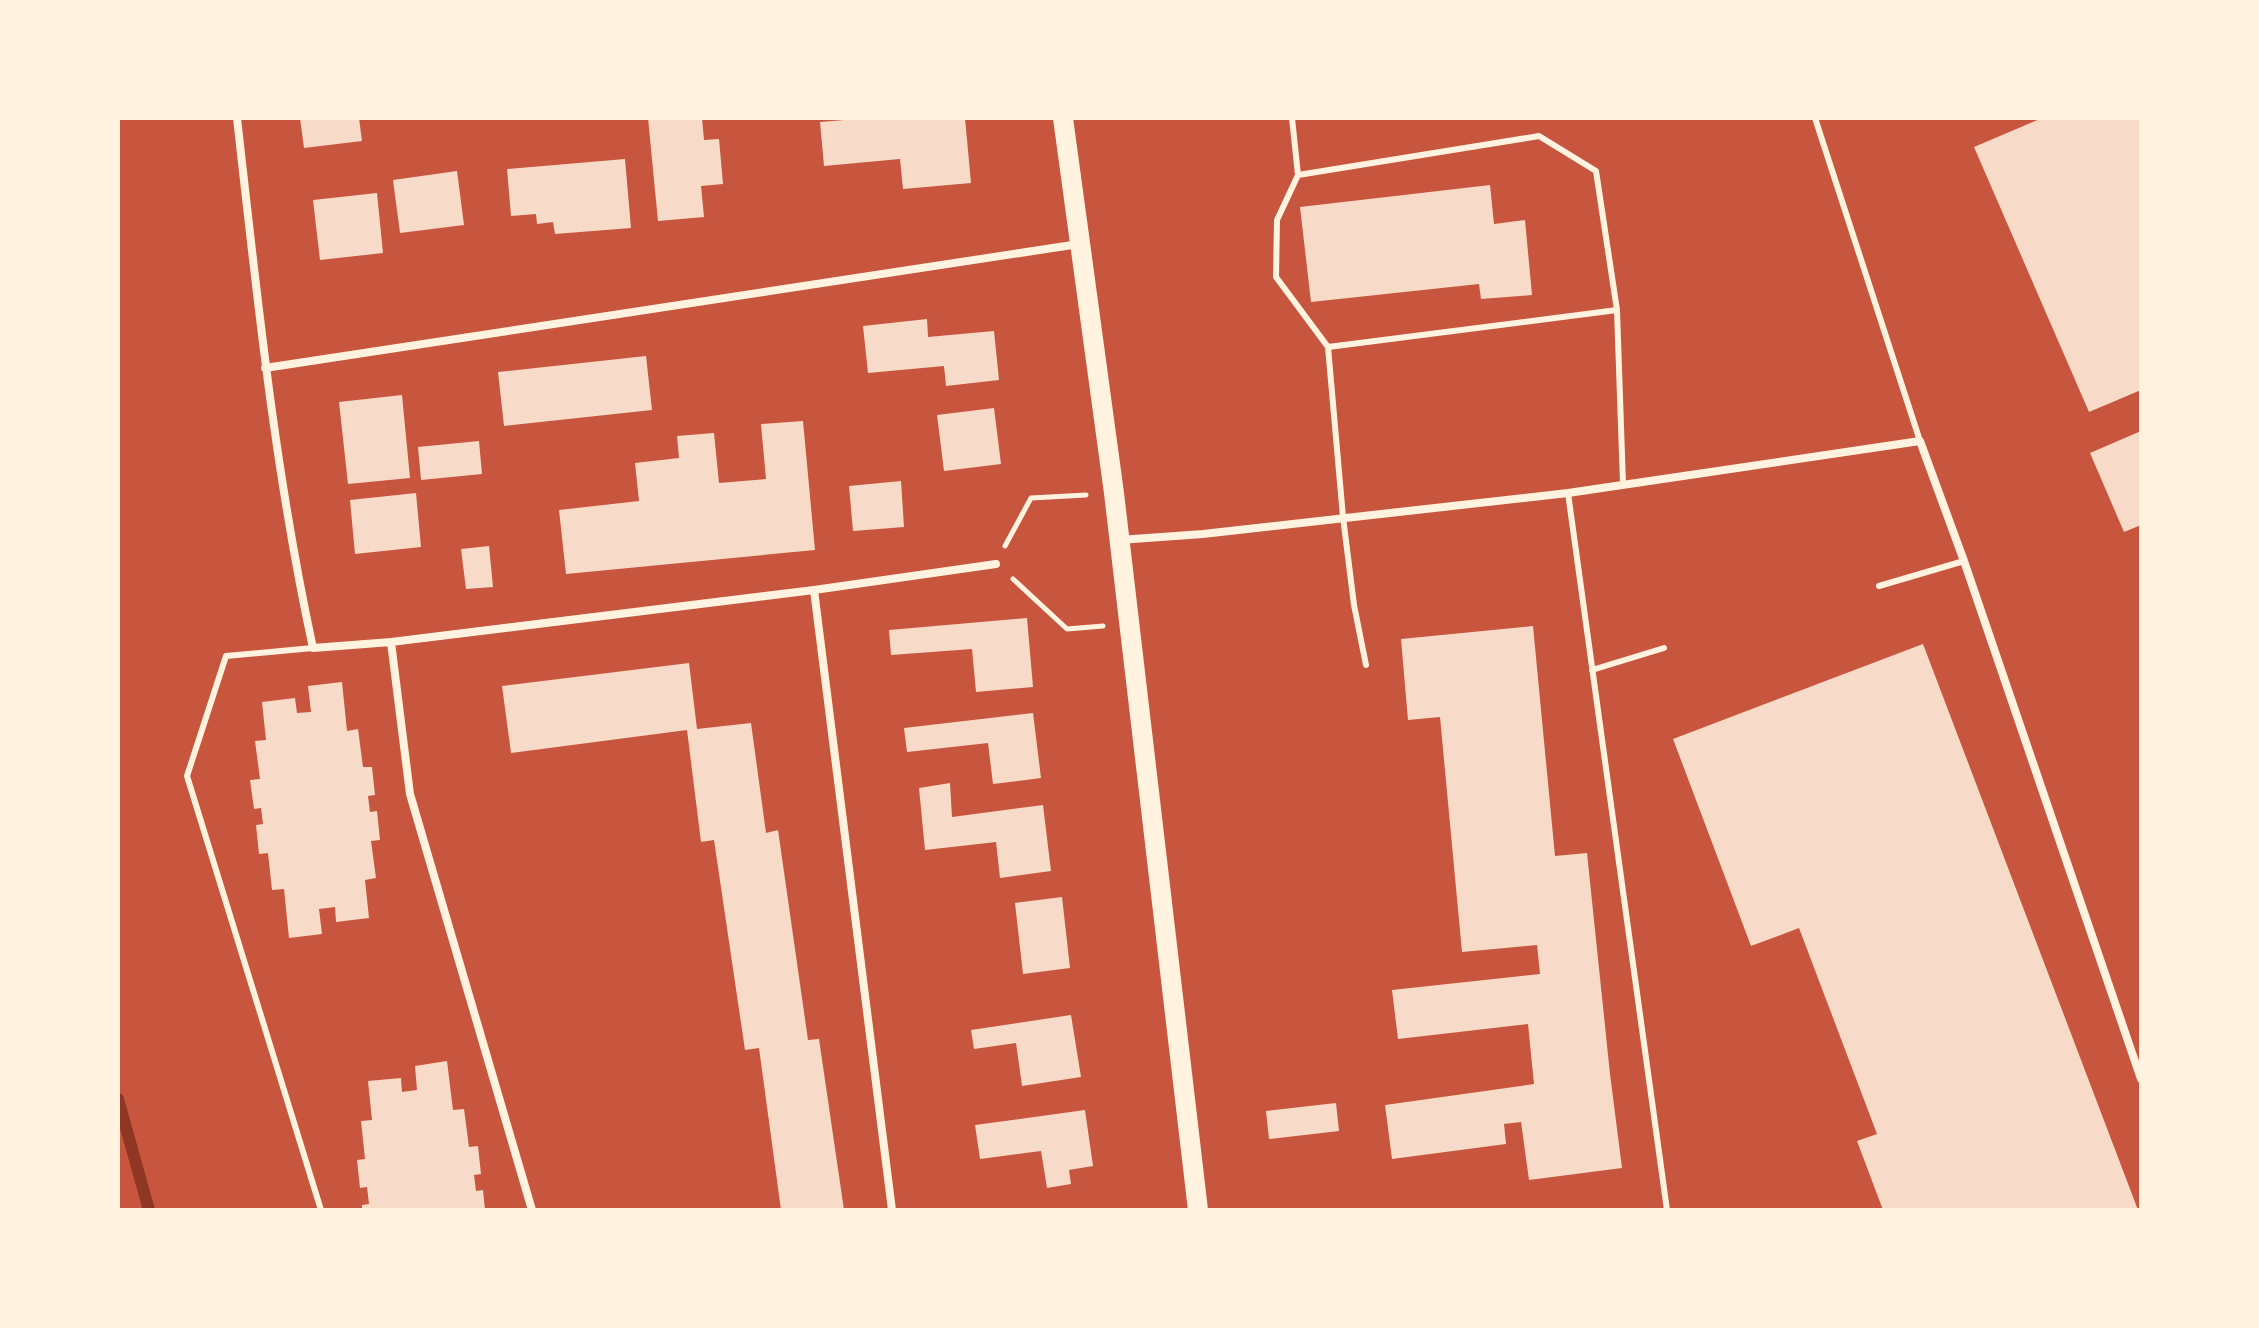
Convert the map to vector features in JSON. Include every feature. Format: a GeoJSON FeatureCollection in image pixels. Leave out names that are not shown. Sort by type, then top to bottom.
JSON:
{"type":"FeatureCollection","features":[{"type":"Feature","properties":{"kind":"main road"},"geometry":{"type":"LineString","coordinates":[[1063,118],[1114,493],[1198,1210]]}},
{"type":"Feature","properties":{"kind":"street"},"geometry":{"type":"LineString","coordinates":[[237,118],[265,368],[295,564],[313,648],[391,642],[814,590],[996,564]]}},
{"type":"Feature","properties":{"kind":"street"},"geometry":{"type":"LineString","coordinates":[[265,368],[1080,244]]}},
{"type":"Feature","properties":{"kind":"street"},"geometry":{"type":"LineString","coordinates":[[1119,540],[1203,534],[1568,493],[1920,441],[2141,1079]]}},
{"type":"Feature","properties":{"kind":"street"},"geometry":{"type":"LineString","coordinates":[[814,590],[892,1210]]}},
{"type":"Feature","properties":{"kind":"street"},"geometry":{"type":"LineString","coordinates":[[391,642],[410,794],[532,1210]]}},
{"type":"Feature","properties":{"kind":"lane"},"geometry":{"type":"LineString","coordinates":[[1292,118],[1298,175],[1277,220],[1276,277],[1328,347],[1343,517],[1354,605],[1366,665]]}},
{"type":"Feature","properties":{"kind":"lane"},"geometry":{"type":"LineString","coordinates":[[1815,118],[1920,441]]}},
{"type":"Feature","properties":{"kind":"lane"},"geometry":{"type":"LineString","coordinates":[[1298,175],[1539,136],[1596,171],[1617,310],[1623,484]]}},
{"type":"Feature","properties":{"kind":"lane"},"geometry":{"type":"LineString","coordinates":[[1328,347],[1617,310]]}},
{"type":"Feature","properties":{"kind":"lane"},"geometry":{"type":"LineString","coordinates":[[1568,493],[1667,1210]]}},
{"type":"Feature","properties":{"kind":"lane"},"geometry":{"type":"LineString","coordinates":[[1879,586],[1964,561]]}},
{"type":"Feature","properties":{"kind":"lane"},"geometry":{"type":"LineString","coordinates":[[313,648],[226,656],[187,776],[321,1210]]}},
{"type":"Feature","properties":{"kind":"lane"},"geometry":{"type":"LineString","coordinates":[[1592,670],[1664,648]]}},
{"type":"Feature","properties":{"kind":"path"},"geometry":{"type":"LineString","coordinates":[[1114,493],[1031,498],[996,564],[1067,629],[1127,624]]}},
{"type":"Feature","properties":{"kind":"building"},"geometry":{"type":"Polygon","coordinates":[[[300,118],[359,118],[362,141],[304,148],[300,118]]]}},
{"type":"Feature","properties":{"kind":"building"},"geometry":{"type":"Polygon","coordinates":[[[648,118],[702,118],[704,140],[719,139],[723,184],[701,186],[704,217],[658,221],[648,118]]]}},
{"type":"Feature","properties":{"kind":"building"},"geometry":{"type":"Polygon","coordinates":[[[869,118],[965,118],[971,183],[903,189],[900,159],[824,166],[820,122],[869,118]]]}},
{"type":"Feature","properties":{"kind":"building"},"geometry":{"type":"Polygon","coordinates":[[[2042,118],[2141,118],[2141,390],[2089,412],[1974,147],[2042,118]]]}},
{"type":"Feature","properties":{"kind":"building"},"geometry":{"type":"Polygon","coordinates":[[[625,159],[631,228],[555,234],[553,222],[537,224],[536,214],[511,216],[507,169],[625,159]]]}},
{"type":"Feature","properties":{"kind":"building"},"geometry":{"type":"Polygon","coordinates":[[[457,171],[464,225],[400,233],[393,180],[457,171]]]}},
{"type":"Feature","properties":{"kind":"building"},"geometry":{"type":"Polygon","coordinates":[[[1490,185],[1494,224],[1525,220],[1532,295],[1481,299],[1479,284],[1311,302],[1300,207],[1490,185]]]}},
{"type":"Feature","properties":{"kind":"building"},"geometry":{"type":"Polygon","coordinates":[[[377,193],[383,253],[320,260],[313,200],[377,193]]]}},
{"type":"Feature","properties":{"kind":"building"},"geometry":{"type":"Polygon","coordinates":[[[927,319],[928,337],[994,331],[999,380],[946,386],[944,366],[868,373],[863,326],[927,319]]]}},
{"type":"Feature","properties":{"kind":"building"},"geometry":{"type":"Polygon","coordinates":[[[646,356],[652,410],[504,426],[498,372],[646,356]]]}},
{"type":"Feature","properties":{"kind":"building"},"geometry":{"type":"Polygon","coordinates":[[[402,395],[410,478],[348,484],[339,402],[402,395]]]}},
{"type":"Feature","properties":{"kind":"building"},"geometry":{"type":"Polygon","coordinates":[[[994,408],[1001,464],[944,471],[937,415],[994,408]]]}},
{"type":"Feature","properties":{"kind":"building"},"geometry":{"type":"Polygon","coordinates":[[[803,421],[815,550],[566,574],[559,510],[639,501],[635,463],[679,458],[677,436],[714,433],[719,483],[766,479],[761,424],[803,421]]]}},
{"type":"Feature","properties":{"kind":"building"},"geometry":{"type":"Polygon","coordinates":[[[2141,431],[2141,525],[2124,532],[2090,453],[2141,431]]]}},
{"type":"Feature","properties":{"kind":"building"},"geometry":{"type":"Polygon","coordinates":[[[479,441],[482,474],[421,480],[418,447],[479,441]]]}},
{"type":"Feature","properties":{"kind":"building"},"geometry":{"type":"Polygon","coordinates":[[[901,481],[904,527],[853,531],[849,486],[901,481]]]}},
{"type":"Feature","properties":{"kind":"building"},"geometry":{"type":"Polygon","coordinates":[[[416,493],[421,547],[355,554],[350,500],[416,493]]]}},
{"type":"Feature","properties":{"kind":"building"},"geometry":{"type":"Polygon","coordinates":[[[489,546],[493,587],[466,589],[461,549],[489,546]]]}},
{"type":"Feature","properties":{"kind":"building"},"geometry":{"type":"Polygon","coordinates":[[[1027,618],[1033,687],[976,692],[972,649],[891,655],[889,630],[1027,618]]]}},
{"type":"Feature","properties":{"kind":"building"},"geometry":{"type":"Polygon","coordinates":[[[1533,626],[1555,856],[1587,853],[1622,1168],[1529,1180],[1521,1122],[1504,1124],[1506,1144],[1392,1159],[1385,1105],[1534,1084],[1528,1024],[1398,1039],[1392,990],[1540,974],[1537,945],[1462,952],[1440,717],[1408,720],[1401,639],[1533,626]]]}},
{"type":"Feature","properties":{"kind":"building"},"geometry":{"type":"Polygon","coordinates":[[[1923,644],[2138,1210],[1883,1210],[1857,1141],[1877,1134],[1799,928],[1751,946],[1673,739],[1923,644]]]}},
{"type":"Feature","properties":{"kind":"building"},"geometry":{"type":"Polygon","coordinates":[[[689,663],[697,729],[751,723],[766,833],[778,830],[808,1040],[819,1039],[844,1210],[781,1210],[759,1048],[745,1050],[714,840],[701,842],[687,730],[511,753],[502,686],[689,663]]]}},
{"type":"Feature","properties":{"kind":"building"},"geometry":{"type":"Polygon","coordinates":[[[342,682],[347,731],[358,729],[363,767],[372,767],[375,795],[368,796],[370,812],[377,811],[380,840],[371,841],[376,878],[365,880],[369,918],[336,922],[335,907],[319,909],[322,934],[289,938],[284,889],[272,890],[268,853],[259,854],[256,825],[263,824],[261,808],[254,809],[250,780],[260,779],[255,741],[266,740],[262,702],[295,698],[297,713],[311,712],[308,686],[342,682]]]}},
{"type":"Feature","properties":{"kind":"building"},"geometry":{"type":"Polygon","coordinates":[[[1033,713],[1041,778],[993,784],[988,743],[907,752],[904,728],[1033,713]]]}},
{"type":"Feature","properties":{"kind":"building"},"geometry":{"type":"Polygon","coordinates":[[[950,783],[952,817],[1043,805],[1051,871],[1000,878],[996,842],[925,850],[919,788],[950,783]]]}},
{"type":"Feature","properties":{"kind":"building"},"geometry":{"type":"Polygon","coordinates":[[[1062,897],[1070,968],[1023,974],[1015,903],[1062,897]]]}},
{"type":"Feature","properties":{"kind":"building"},"geometry":{"type":"Polygon","coordinates":[[[1071,1015],[1081,1077],[1022,1086],[1016,1043],[974,1049],[971,1030],[1071,1015]]]}},
{"type":"Feature","properties":{"kind":"building"},"geometry":{"type":"Polygon","coordinates":[[[447,1061],[453,1110],[464,1109],[469,1147],[478,1146],[481,1174],[474,1175],[476,1191],[483,1190],[485,1210],[362,1210],[362,1205],[369,1204],[367,1187],[360,1188],[357,1160],[365,1159],[361,1121],[372,1120],[368,1081],[401,1078],[402,1092],[417,1090],[415,1066],[447,1061]]]}},
{"type":"Feature","properties":{"kind":"building"},"geometry":{"type":"Polygon","coordinates":[[[1336,1103],[1339,1131],[1269,1139],[1266,1111],[1336,1103]]]}},
{"type":"Feature","properties":{"kind":"building"},"geometry":{"type":"Polygon","coordinates":[[[1085,1110],[1093,1166],[1069,1170],[1071,1184],[1047,1188],[1041,1151],[980,1159],[975,1125],[1085,1110]]]}},
{"type":"Feature","properties":{"kind":"waterway"},"geometry":{"type":"LineString","coordinates":[[118,1099],[149,1210]]}}]}
